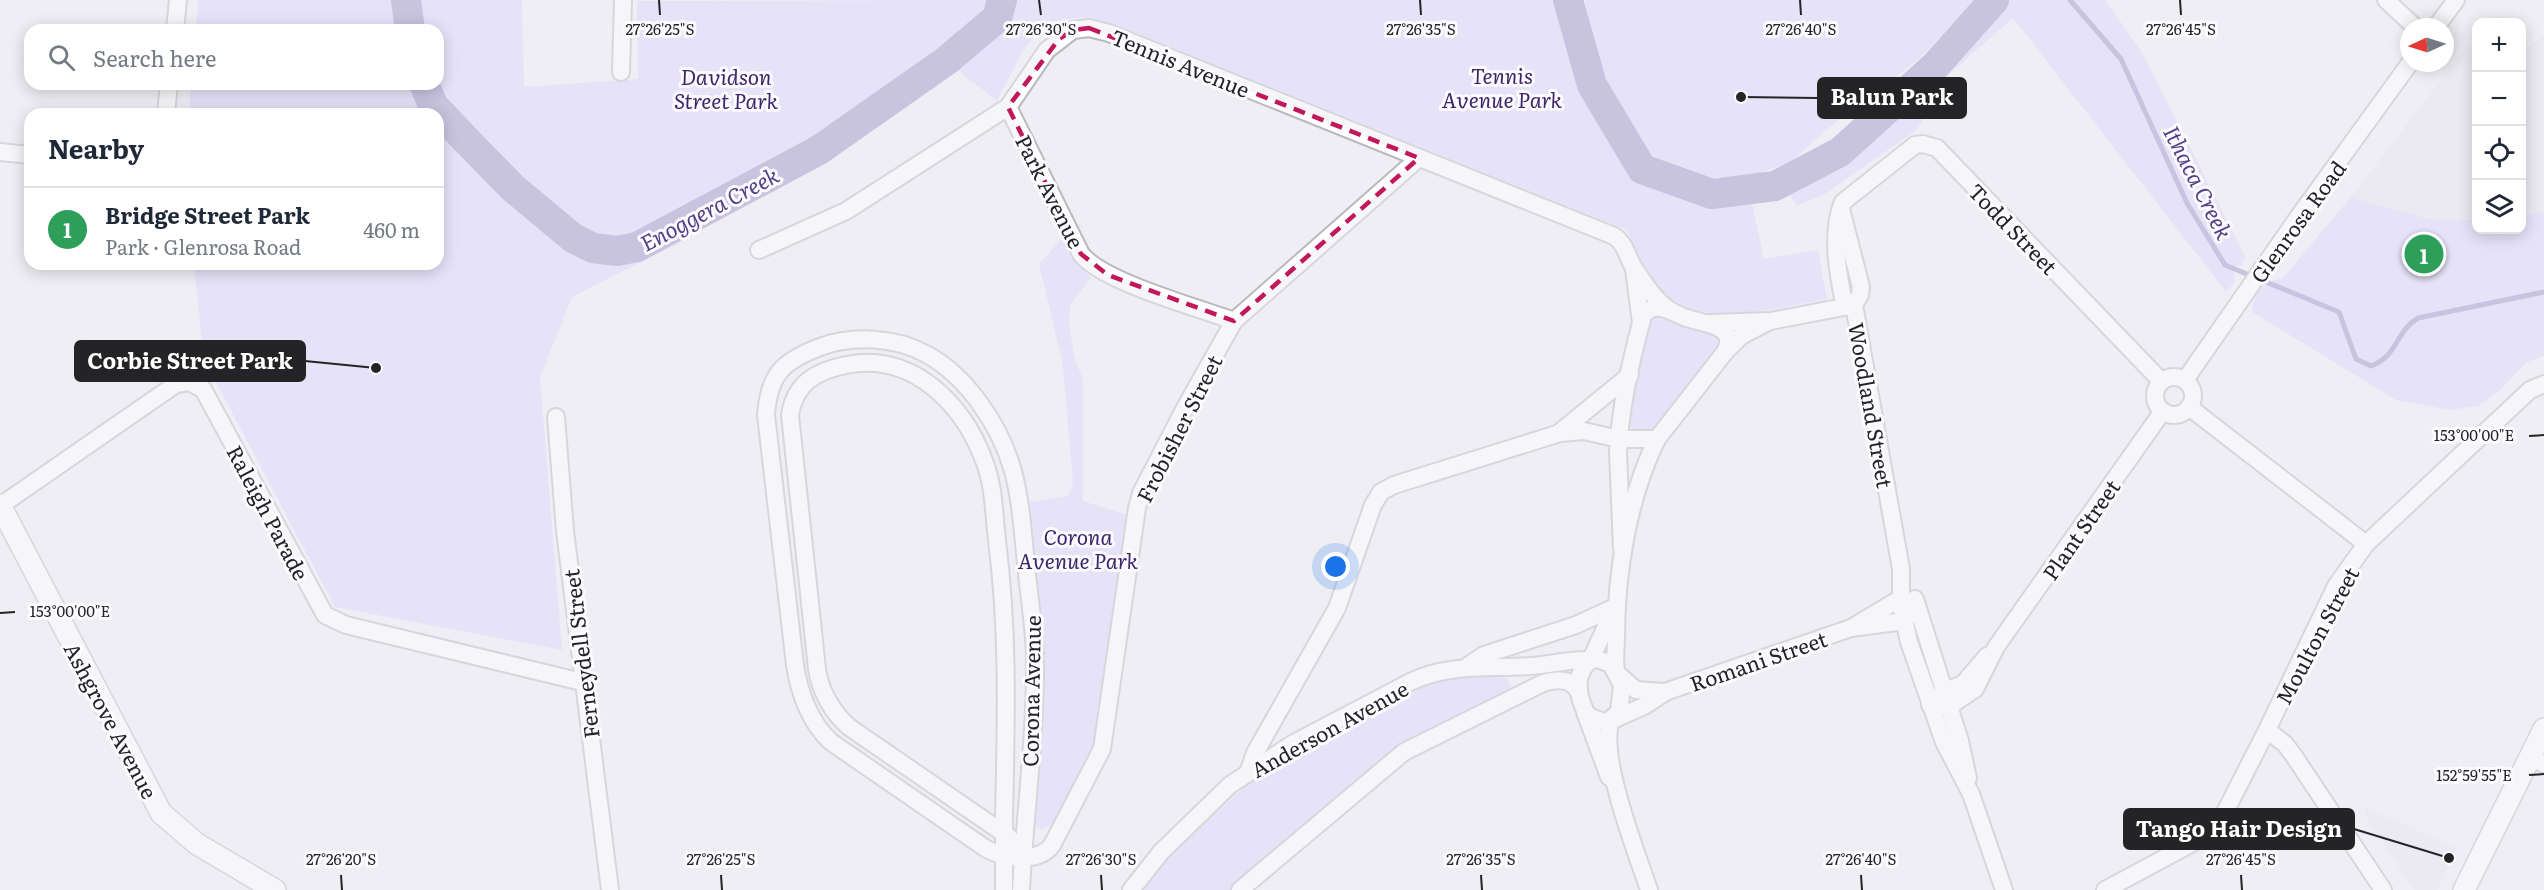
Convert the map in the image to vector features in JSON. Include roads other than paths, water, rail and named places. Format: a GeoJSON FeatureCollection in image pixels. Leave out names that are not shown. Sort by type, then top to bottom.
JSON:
{"type":"FeatureCollection","features":[{"type":"Feature","properties":{"kind":"main road","name":"Ashgrove Avenue"},"geometry":{"type":"LineString","coordinates":[[0,505],[161,813],[197,844],[275,890]]}},
{"type":"Feature","properties":{"kind":"main road"},"geometry":{"type":"LineString","coordinates":[[2464,890],[2536,760],[2544,729]]}},
{"type":"Feature","properties":{"kind":"street"},"geometry":{"type":"LineString","coordinates":[[176,24],[178,0]]}},
{"type":"Feature","properties":{"kind":"street"},"geometry":{"type":"LineString","coordinates":[[621,72],[623,0]]}},
{"type":"Feature","properties":{"kind":"street"},"geometry":{"type":"LineString","coordinates":[[2386,0],[2405,18]]}},
{"type":"Feature","properties":{"kind":"street"},"geometry":{"type":"LineString","coordinates":[[2443,18],[2456,0]]}},
{"type":"Feature","properties":{"kind":"street","name":"Tennis Avenue"},"geometry":{"type":"LineString","coordinates":[[759,250],[846,211],[1008,107],[1047,50],[1072,30],[1089,28],[1109,33],[1616,237],[1623,243],[1634,268],[1653,294],[1671,311]]}},
{"type":"Feature","properties":{"kind":"street","name":"Glenrosa Road"},"geometry":{"type":"LineString","coordinates":[[2185,380],[2404,72]]}},
{"type":"Feature","properties":{"kind":"street"},"geometry":{"type":"LineString","coordinates":[[167,108],[168,90]]}},
{"type":"Feature","properties":{"kind":"street","name":"Park Avenue"},"geometry":{"type":"LineString","coordinates":[[1008,107],[1081,254],[1088,263],[1108,275],[1234,321]]}},
{"type":"Feature","properties":{"kind":"street","name":"Todd Street"},"geometry":{"type":"LineString","coordinates":[[1853,192],[1913,146],[1921,144],[1935,146],[2161,381]]}},
{"type":"Feature","properties":{"kind":"street"},"geometry":{"type":"LineString","coordinates":[[0,152],[24,154]]}},
{"type":"Feature","properties":{"kind":"street","name":"Frobisher Street"},"geometry":{"type":"LineString","coordinates":[[1023,856],[1039,855],[1048,850],[1100,757],[1141,493],[1234,321],[1419,158]]}},
{"type":"Feature","properties":{"kind":"street","name":"Woodland Street"},"geometry":{"type":"LineString","coordinates":[[1853,192],[1841,209],[1862,287],[1860,295],[1849,306],[1901,569],[1904,621],[1930,705],[1948,751],[1971,794]]}},
{"type":"Feature","properties":{"kind":"street","name":"Tennis Avenue"},"geometry":{"type":"LineString","coordinates":[[1623,548],[1619,439],[1641,324],[1634,268]]}},
{"type":"Feature","properties":{"kind":"street"},"geometry":{"type":"LineString","coordinates":[[1705,323],[1771,321],[1849,306]]}},
{"type":"Feature","properties":{"kind":"street"},"geometry":{"type":"LineString","coordinates":[[1641,324],[1644,314],[1649,310],[1659,308],[1714,324],[1725,332],[1728,343],[1725,352]]}},
{"type":"Feature","properties":{"kind":"street"},"geometry":{"type":"LineString","coordinates":[[1649,890],[1617,791],[1608,738],[1612,720],[1622,704],[1623,688],[1618,673],[1615,607],[1623,548],[1647,463],[1657,439],[1725,352],[1742,336],[1771,321]]}},
{"type":"Feature","properties":{"kind":"street","name":"Corona Avenue"},"geometry":{"type":"LineString","coordinates":[[1004,855],[978,843],[831,742],[812,716],[801,692],[795,665],[769,435],[768,395],[782,367],[822,346],[848,341],[900,343],[941,362],[965,384],[990,421],[1008,455],[1016,484],[1033,621],[1032,731],[1022,890]]}},
{"type":"Feature","properties":{"kind":"street","name":"Corona Avenue"},"geometry":{"type":"LineString","coordinates":[[1004,833],[972,814],[849,727],[837,714],[821,688],[790,430],[792,402],[806,380],[846,365],[873,364],[901,368],[925,379],[955,409],[974,437],[986,464],[1007,634],[1004,890]]}},
{"type":"Feature","properties":{"kind":"street"},"geometry":{"type":"LineString","coordinates":[[1560,433],[1630,375]]}},
{"type":"Feature","properties":{"kind":"street"},"geometry":{"type":"LineString","coordinates":[[2173,377],[2185,380],[2192,393],[2189,407],[2177,414],[2163,411],[2155,397],[2161,381],[2173,377]]}},
{"type":"Feature","properties":{"kind":"street","name":"Raleigh Parade"},"geometry":{"type":"LineString","coordinates":[[0,505],[176,384],[189,382],[203,389],[325,615],[345,625],[582,682]]}},
{"type":"Feature","properties":{"kind":"street","name":"Moulton Street"},"geometry":{"type":"LineString","coordinates":[[2105,890],[2209,834],[2221,820],[2336,586],[2366,544],[2530,390],[2544,384]]}},
{"type":"Feature","properties":{"kind":"street"},"geometry":{"type":"LineString","coordinates":[[2189,407],[2366,544]]}},
{"type":"Feature","properties":{"kind":"street","name":"Plant Street"},"geometry":{"type":"LineString","coordinates":[[1930,705],[1946,699],[1963,684],[1976,665],[1996,647],[2163,411]]}},
{"type":"Feature","properties":{"kind":"street","name":"Ferneydell Street"},"geometry":{"type":"LineString","coordinates":[[556,417],[565,531],[582,682],[610,890]]}},
{"type":"Feature","properties":{"kind":"street"},"geometry":{"type":"LineString","coordinates":[[769,435],[790,430]]}},
{"type":"Feature","properties":{"kind":"street"},"geometry":{"type":"LineString","coordinates":[[1248,773],[1255,753],[1337,608],[1373,505],[1381,492],[1394,485],[1560,433],[1584,430],[1619,439],[1657,439]]}},
{"type":"Feature","properties":{"kind":"street","name":"Woodland Street"},"geometry":{"type":"LineString","coordinates":[[1901,569],[1917,607],[1960,741],[1971,794],[2004,890]]}},
{"type":"Feature","properties":{"kind":"street"},"geometry":{"type":"LineString","coordinates":[[1901,598],[1917,607],[1904,621]]}},
{"type":"Feature","properties":{"kind":"street","name":"Romani Street"},"geometry":{"type":"LineString","coordinates":[[1851,628],[1901,598]]}},
{"type":"Feature","properties":{"kind":"street"},"geometry":{"type":"LineString","coordinates":[[1615,607],[1591,660],[1581,673],[1580,698],[1599,755],[1617,791]]}},
{"type":"Feature","properties":{"kind":"street","name":"Anderson Avenue"},"geometry":{"type":"LineString","coordinates":[[1467,667],[1484,655],[1576,625],[1615,607]]}},
{"type":"Feature","properties":{"kind":"street","name":"Romani Street"},"geometry":{"type":"LineString","coordinates":[[1612,720],[1644,706],[1665,692],[1851,628],[1904,621]]}},
{"type":"Feature","properties":{"kind":"street"},"geometry":{"type":"LineString","coordinates":[[1591,660],[1603,659],[1618,673]]}},
{"type":"Feature","properties":{"kind":"street","name":"Anderson Avenue"},"geometry":{"type":"LineString","coordinates":[[1131,890],[1156,856],[1205,807],[1248,773],[1292,744],[1421,677],[1467,667],[1591,660]]}},
{"type":"Feature","properties":{"kind":"street"},"geometry":{"type":"LineString","coordinates":[[1511,666],[1521,678],[1520,688],[1515,696]]}},
{"type":"Feature","properties":{"kind":"street","name":"Romani Street"},"geometry":{"type":"LineString","coordinates":[[1618,673],[1636,690],[1665,692]]}},
{"type":"Feature","properties":{"kind":"street"},"geometry":{"type":"LineString","coordinates":[[1240,890],[1401,755],[1515,696],[1553,680],[1568,681],[1592,719],[1603,723],[1612,720]]}},
{"type":"Feature","properties":{"kind":"street"},"geometry":{"type":"LineString","coordinates":[[1284,705],[1278,735],[1281,742],[1292,744]]}},
{"type":"Feature","properties":{"kind":"street"},"geometry":{"type":"LineString","coordinates":[[2267,730],[2285,744],[2294,756],[2383,890]]}},
{"type":"Feature","properties":{"kind":"street"},"geometry":{"type":"LineString","coordinates":[[1004,833],[1017,845],[1023,856]]}},
{"type":"Feature","properties":{"kind":"street"},"geometry":{"type":"LineString","coordinates":[[1004,855],[1023,856]]}},
{"type":"Feature","properties":{"kind":"waterway","name":"Enoggera Creek"},"geometry":{"type":"LineString","coordinates":[[406,0],[409,24]]}},
{"type":"Feature","properties":{"kind":"waterway","name":"Enoggera Creek"},"geometry":{"type":"LineString","coordinates":[[444,117],[513,188],[573,238],[593,248],[617,251],[637,247],[819,150],[946,61],[997,18],[1002,0]]}},
{"type":"Feature","properties":{"kind":"waterway","name":"Enoggera Creek"},"geometry":{"type":"LineString","coordinates":[[1568,0],[1592,85],[1642,169],[1712,194],[1775,186],[1840,152],[1936,65],[1994,0]]}},
{"type":"Feature","properties":{"kind":"waterway","name":"Ithaca Creek"},"geometry":{"type":"LineString","coordinates":[[2070,0],[2121,59],[2187,203],[2225,265],[2339,312],[2356,359],[2371,366],[2380,361],[2387,356],[2405,330],[2418,318],[2544,292]]}},
{"type":"Feature","properties":{"kind":"waterway","name":"Enoggera Creek"},"geometry":{"type":"LineString","coordinates":[[427,90],[436,108]]}},
{"type":"Feature","properties":{"kind":"place","name":"Balun Park"},"geometry":{"type":"Point","coordinates":[1741,97]}},
{"type":"Feature","properties":{"kind":"place","name":"Bridge Street Park"},"geometry":{"type":"Point","coordinates":[2424,254]}},
{"type":"Feature","properties":{"kind":"place","name":"Corbie Street Park"},"geometry":{"type":"Point","coordinates":[376,368]}},
{"type":"Feature","properties":{"kind":"place","name":"Tango Hair Design"},"geometry":{"type":"Point","coordinates":[2449,858]}},
{"type":"Feature","properties":{"kind":"park label","name":"Tennis Avenue Park"},"geometry":{"type":"Point","coordinates":[1502,86]}},
{"type":"Feature","properties":{"kind":"park label","name":"Davidson Street Park"},"geometry":{"type":"Point","coordinates":[726,87]}},
{"type":"Feature","properties":{"kind":"park label","name":"Corona Avenue Park"},"geometry":{"type":"Point","coordinates":[1078,547]}}]}
